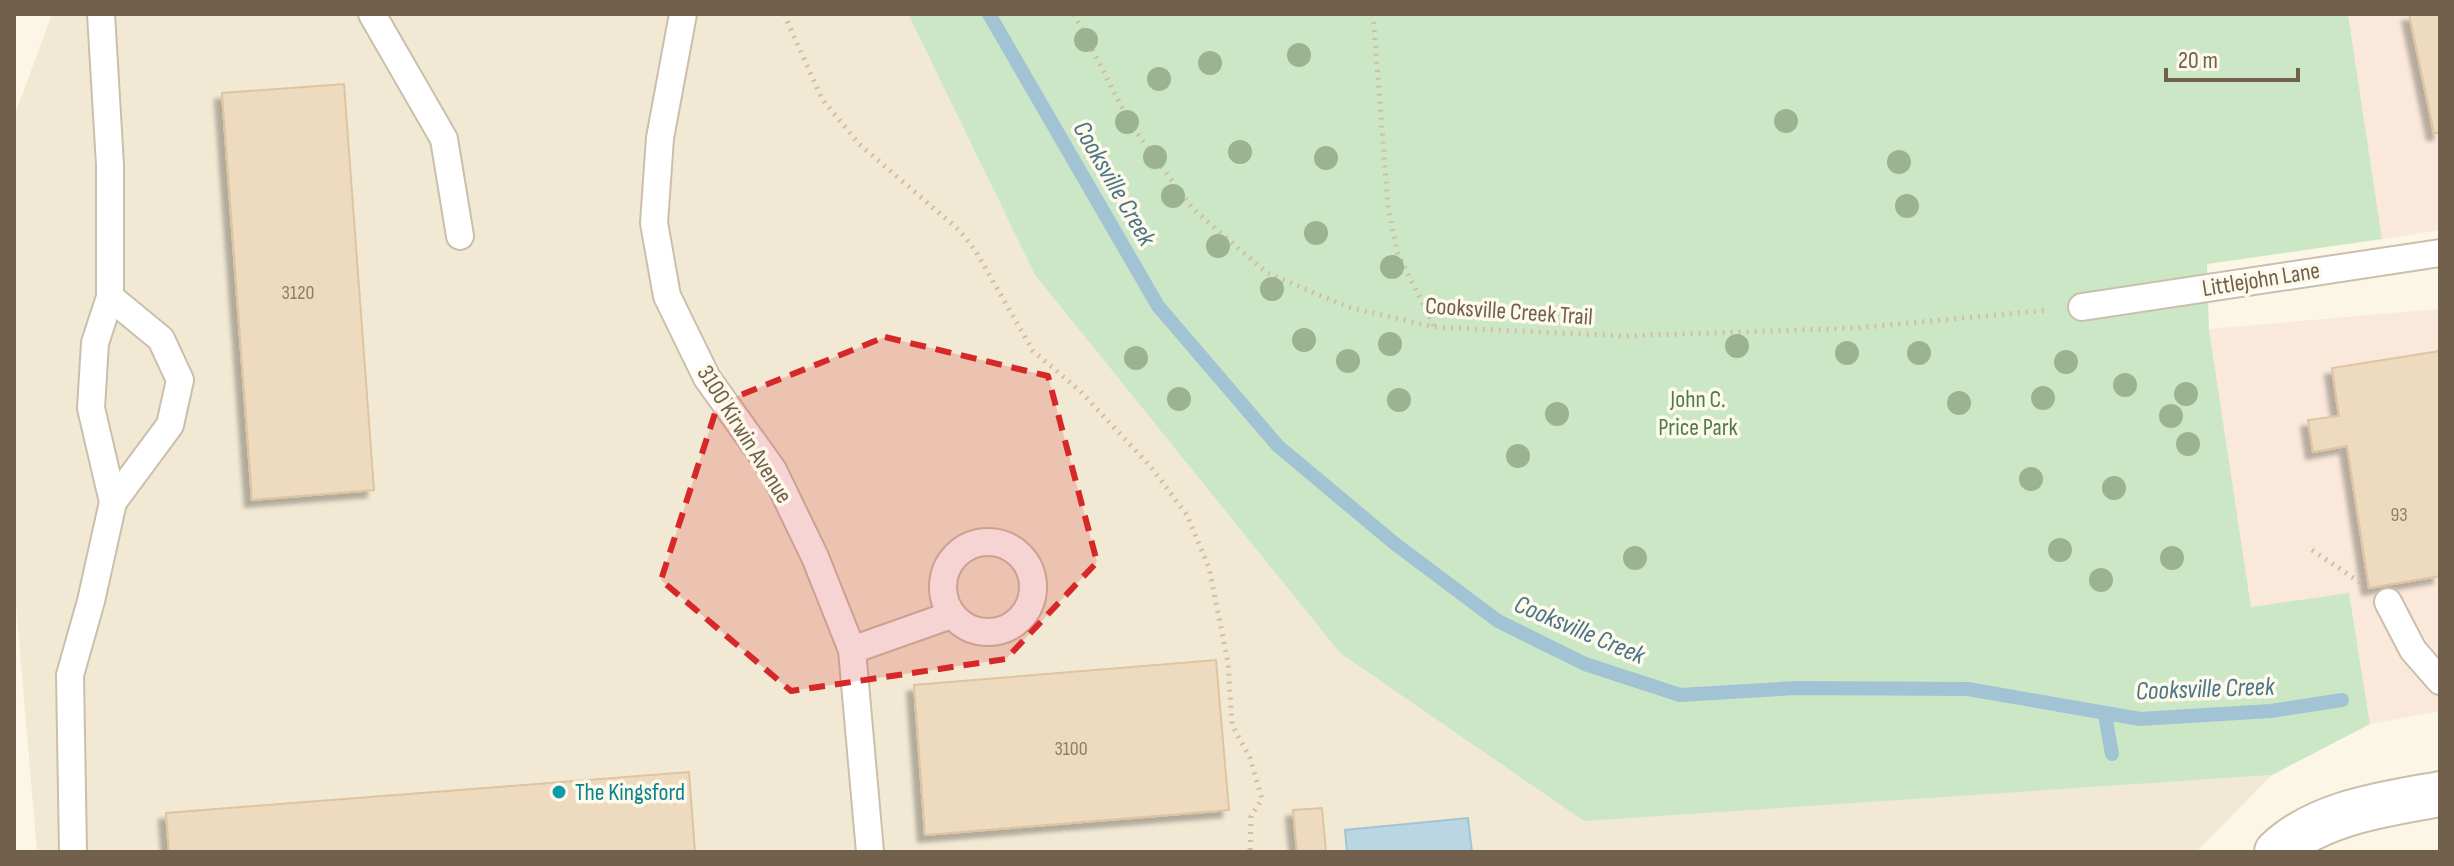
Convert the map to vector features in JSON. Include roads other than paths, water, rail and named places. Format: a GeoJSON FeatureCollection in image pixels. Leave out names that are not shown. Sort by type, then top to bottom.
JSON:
{"type":"FeatureCollection","features":[{"type":"Feature","properties":{"kind":"street"},"geometry":{"type":"LineString","coordinates":[[2277,852],[2325,822],[2382,804],[2440,794]]}},
{"type":"Feature","properties":{"kind":"lane"},"geometry":{"type":"LineString","coordinates":[[101,14],[110,165],[110,297],[95,343],[91,408],[113,502]]}},
{"type":"Feature","properties":{"kind":"lane"},"geometry":{"type":"LineString","coordinates":[[372,14],[444,139],[460,236]]}},
{"type":"Feature","properties":{"kind":"lane","name":"3100 Kirwin Avenue"},"geometry":{"type":"LineString","coordinates":[[683,14],[660,138],[654,223],[667,296],[707,378],[773,470],[815,557],[852,650],[870,852]]}},
{"type":"Feature","properties":{"kind":"lane","name":"Littlejohn Lane"},"geometry":{"type":"LineString","coordinates":[[2082,307],[2440,253]]}},
{"type":"Feature","properties":{"kind":"lane"},"geometry":{"type":"LineString","coordinates":[[73,852],[70,675],[91,601],[113,502],[170,425],[180,380],[161,339],[110,297]]}},
{"type":"Feature","properties":{"kind":"lane"},"geometry":{"type":"LineString","coordinates":[[2388,602],[2413,650],[2440,681]]}},
{"type":"Feature","properties":{"kind":"lane"},"geometry":{"type":"LineString","coordinates":[[852,650],[951,615]]}},
{"type":"Feature","properties":{"kind":"water"},"geometry":{"type":"Polygon","coordinates":[[[1468,818],[1472,852],[1347,852],[1345,830],[1468,818]]]}},
{"type":"Feature","properties":{"kind":"waterway","name":"Cooksville Creek"},"geometry":{"type":"LineString","coordinates":[[989,14],[1158,306],[1278,446],[1394,543],[1498,621],[1585,664],[1680,695],[1796,688],[1968,689],[2140,719],[2271,711],[2342,700]]}},
{"type":"Feature","properties":{"kind":"waterway"},"geometry":{"type":"LineString","coordinates":[[2105,715],[2112,754]]}},
{"type":"Feature","properties":{"kind":"place","name":"The Kingsford"},"geometry":{"type":"Point","coordinates":[559,792]}},
{"type":"Feature","properties":{"kind":"park label","name":"John C. Price Park"},"geometry":{"type":"Point","coordinates":[1698,413]}}]}
